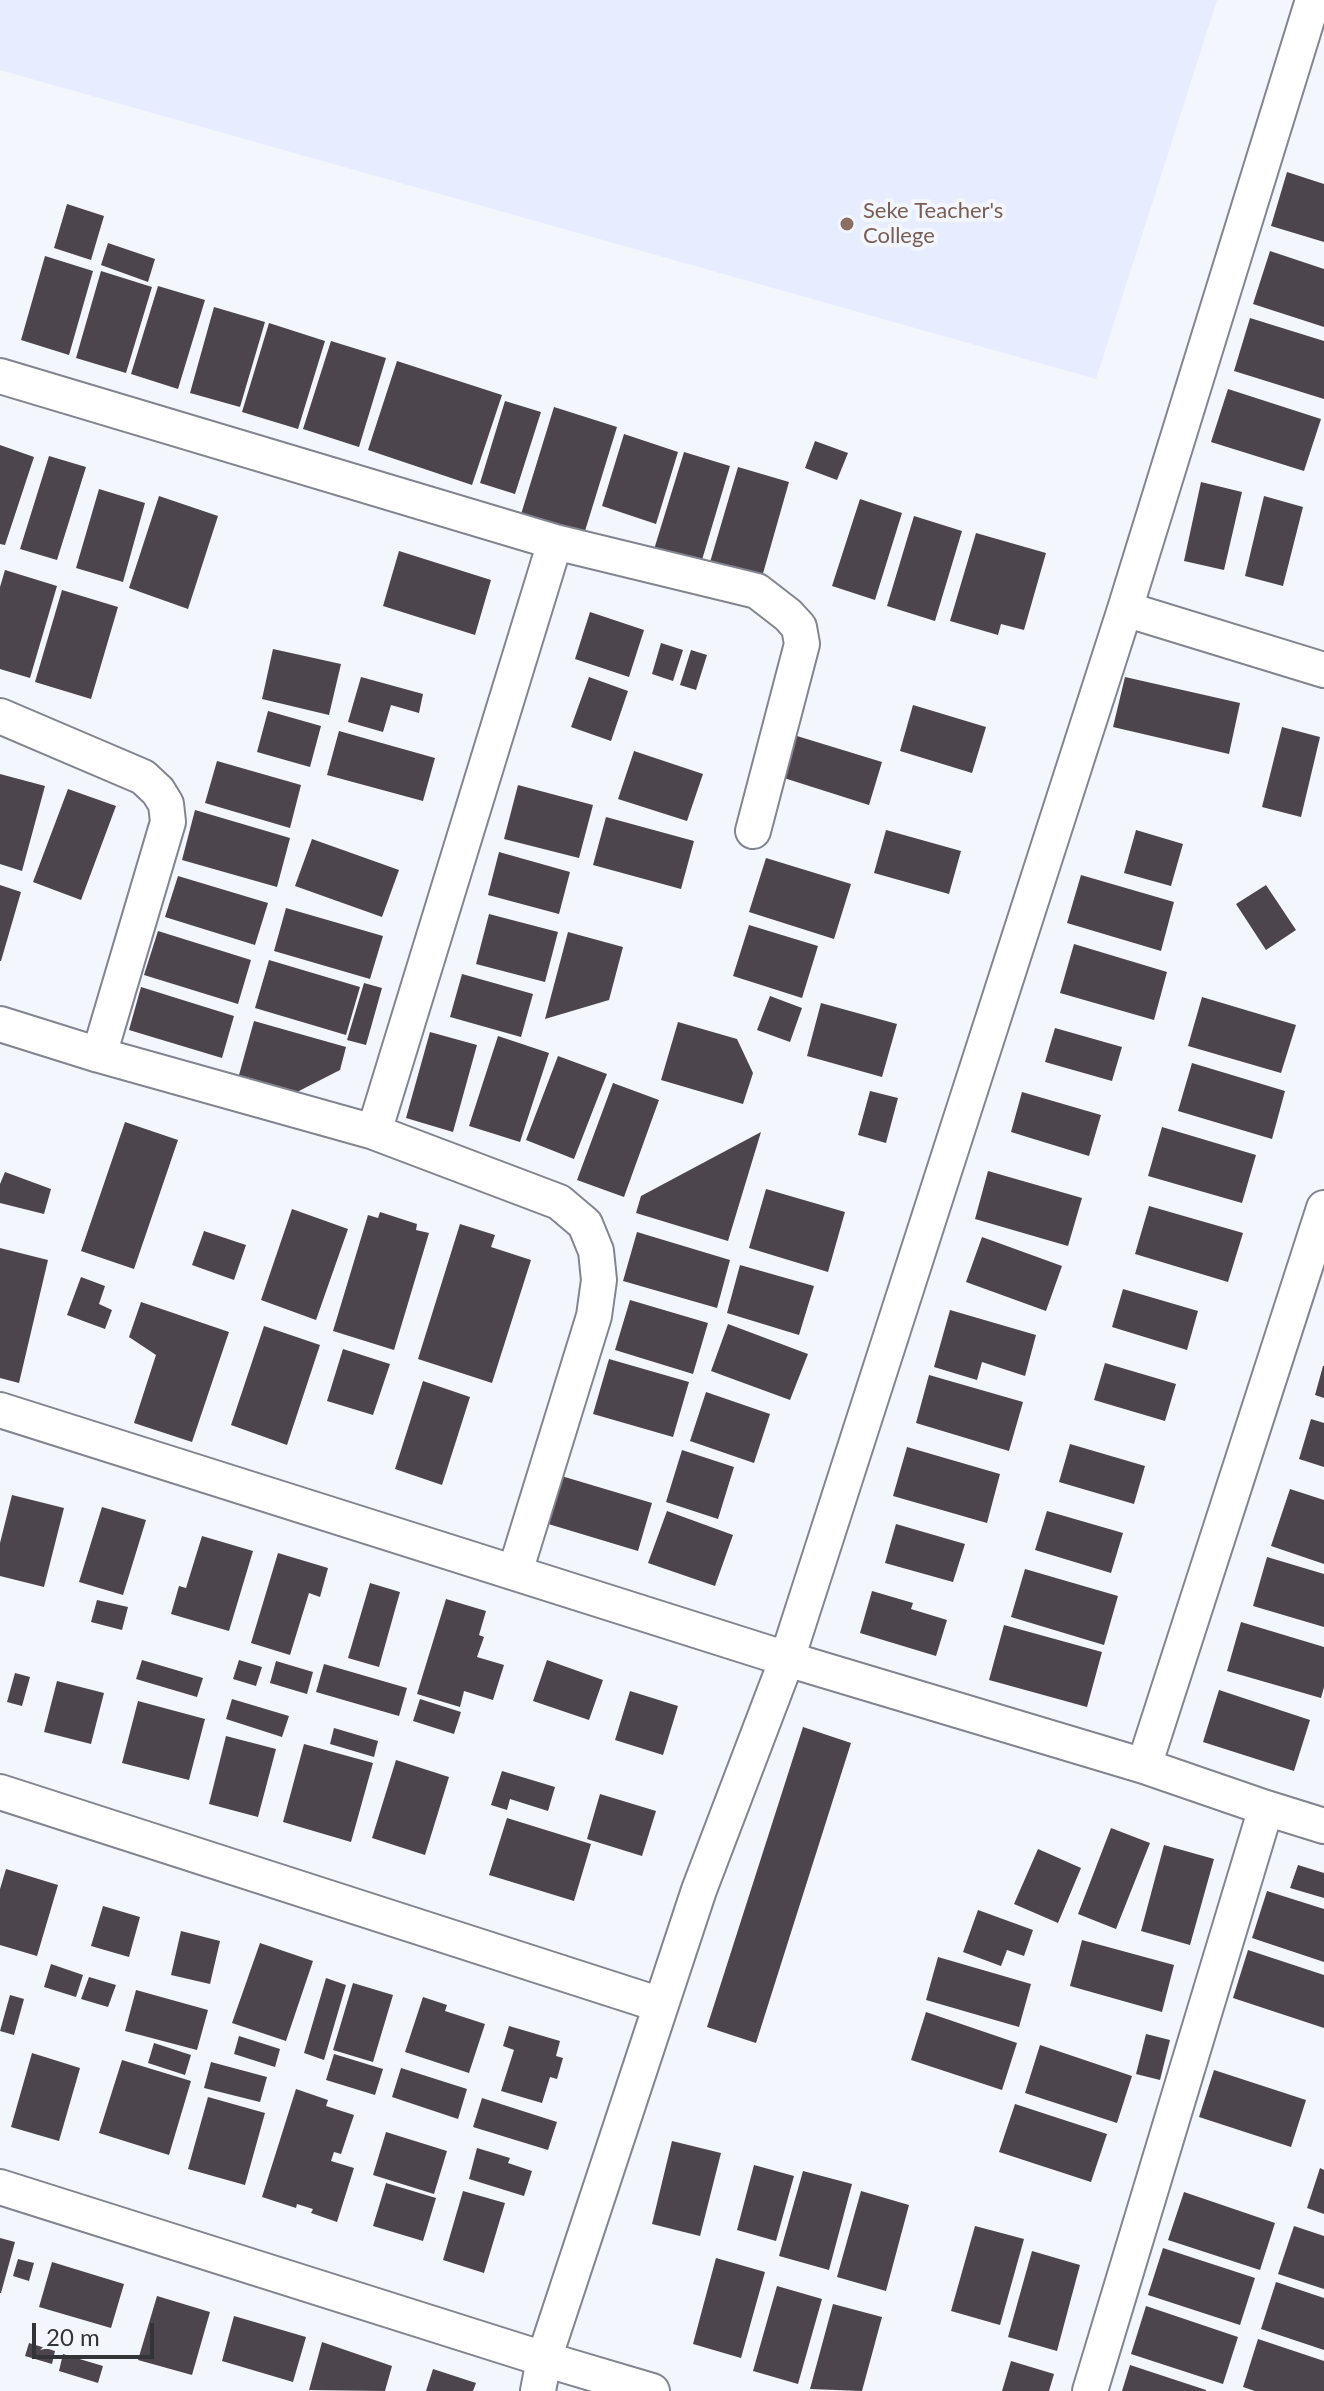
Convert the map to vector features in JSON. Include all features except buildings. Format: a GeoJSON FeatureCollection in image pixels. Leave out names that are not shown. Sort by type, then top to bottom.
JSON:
{"type":"FeatureCollection","features":[{"type":"Feature","properties":{"kind":"street"},"geometry":{"type":"LineString","coordinates":[[541,2375],[699,1890],[787,1659],[1125,609],[1313,0]]}},
{"type":"Feature","properties":{"kind":"street"},"geometry":{"type":"LineString","coordinates":[[0,376],[555,542],[757,591],[799,627],[802,644],[753,831]]}},
{"type":"Feature","properties":{"kind":"street"},"geometry":{"type":"LineString","coordinates":[[374,1132],[555,542]]}},
{"type":"Feature","properties":{"kind":"street"},"geometry":{"type":"LineString","coordinates":[[1125,609],[1324,670]]}},
{"type":"Feature","properties":{"kind":"street"},"geometry":{"type":"LineString","coordinates":[[0,716],[143,777],[166,804],[168,822],[99,1055]]}},
{"type":"Feature","properties":{"kind":"street"},"geometry":{"type":"LineString","coordinates":[[0,1024],[374,1132],[559,1202],[585,1224],[596,1251],[599,1280],[594,1316],[515,1572]]}},
{"type":"Feature","properties":{"kind":"street"},"geometry":{"type":"LineString","coordinates":[[1144,1766],[1324,1208]]}},
{"type":"Feature","properties":{"kind":"street"},"geometry":{"type":"LineString","coordinates":[[0,1410],[787,1659],[1144,1766],[1324,1826]]}},
{"type":"Feature","properties":{"kind":"street"},"geometry":{"type":"LineString","coordinates":[[0,1792],[661,2005]]}},
{"type":"Feature","properties":{"kind":"street"},"geometry":{"type":"LineString","coordinates":[[1090,2391],[1266,1808]]}},
{"type":"Feature","properties":{"kind":"street"},"geometry":{"type":"LineString","coordinates":[[0,2187],[541,2375],[652,2391]]}},
{"type":"Feature","properties":{"kind":"shaded area","name":"Seke Teacher's College"},"geometry":{"type":"Polygon","coordinates":[[[0,0],[1217,0],[1096,379],[0,70],[0,0]]]}},
{"type":"Feature","properties":{"kind":"place","name":"Seke Teacher's College"},"geometry":{"type":"Point","coordinates":[847,224]}}]}
